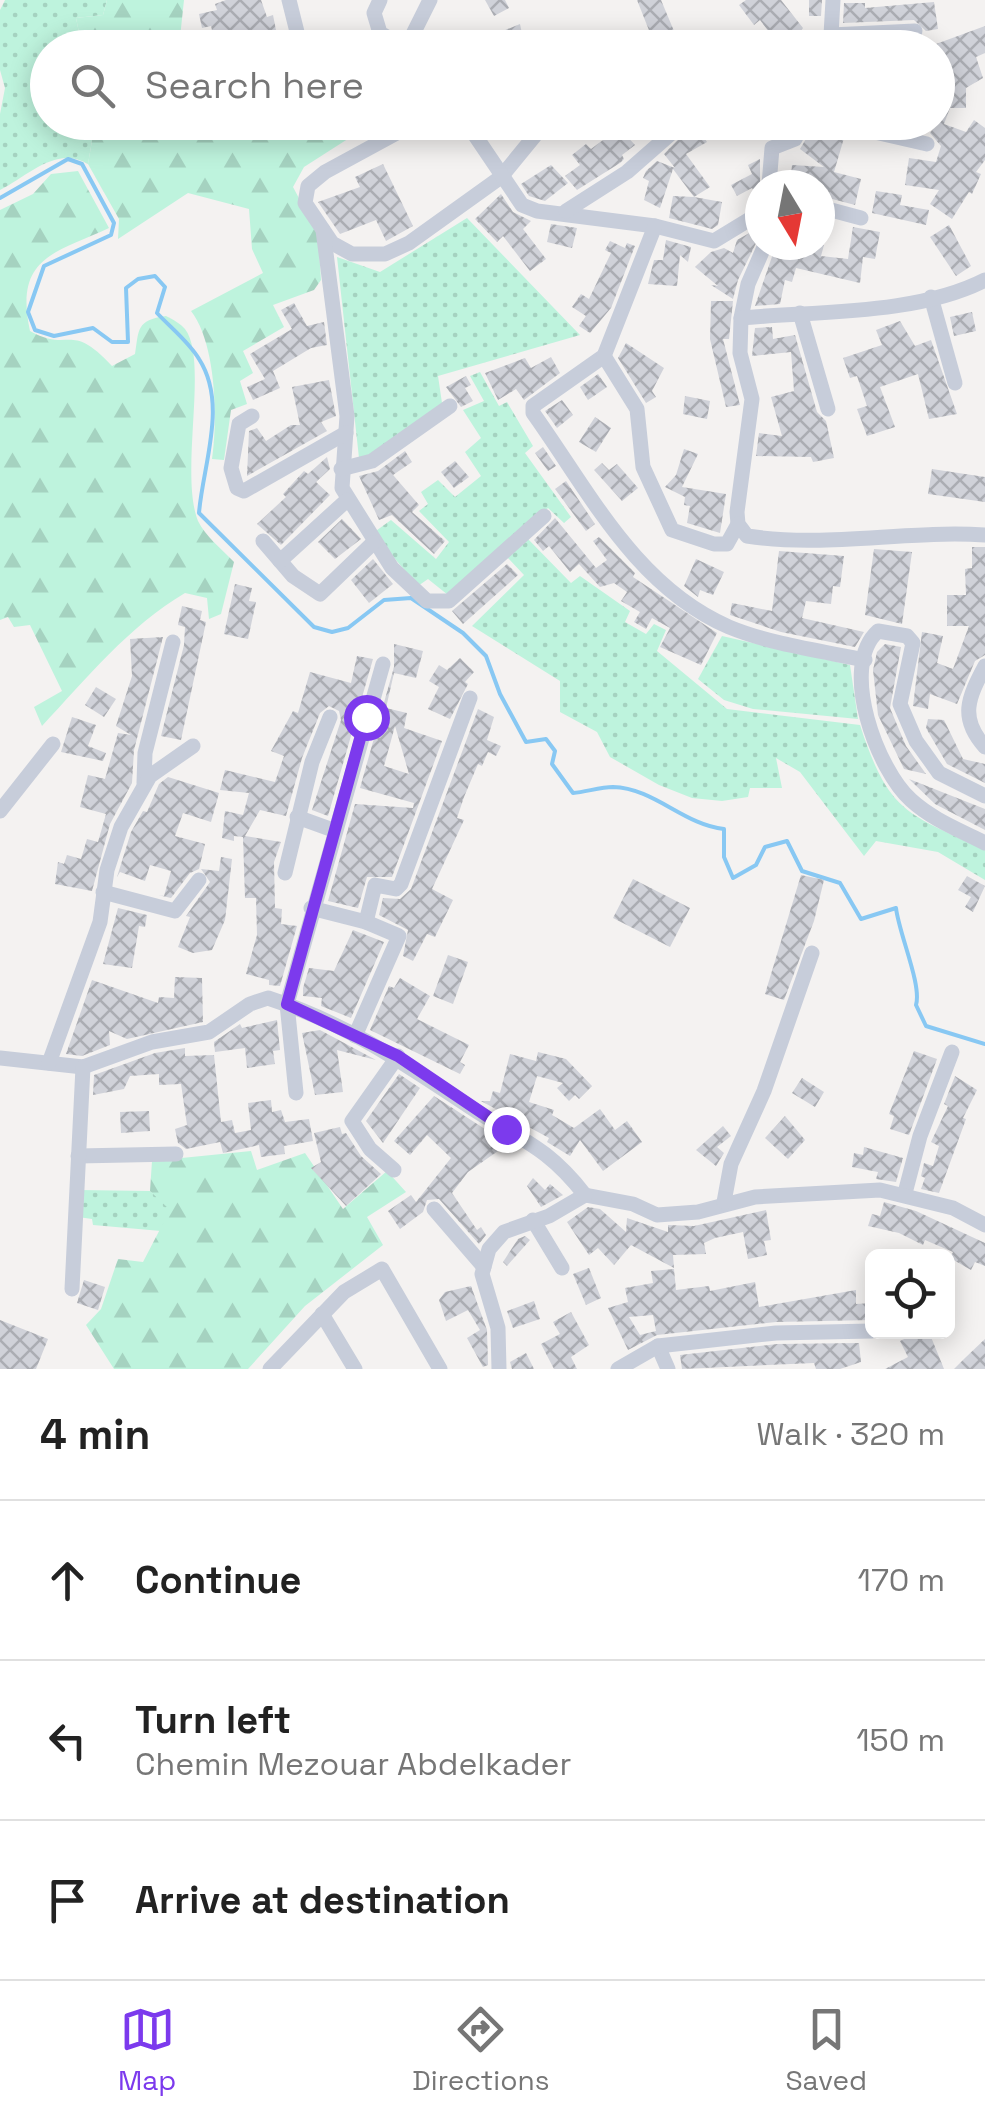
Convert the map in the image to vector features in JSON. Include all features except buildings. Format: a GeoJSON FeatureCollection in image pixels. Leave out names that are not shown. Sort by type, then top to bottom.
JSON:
{"type":"FeatureCollection","features":[{"type":"Feature","properties":{"kind":"street"},"geometry":{"type":"LineString","coordinates":[[289,0],[296,30]]}},
{"type":"Feature","properties":{"kind":"street"},"geometry":{"type":"LineString","coordinates":[[379,30],[374,14],[380,0]]}},
{"type":"Feature","properties":{"kind":"street"},"geometry":{"type":"LineString","coordinates":[[415,30],[430,0]]}},
{"type":"Feature","properties":{"kind":"street"},"geometry":{"type":"LineString","coordinates":[[828,30],[833,0]]}},
{"type":"Feature","properties":{"kind":"street"},"geometry":{"type":"LineString","coordinates":[[384,140],[325,172],[308,186],[305,202],[323,230],[332,243],[352,254],[385,254],[409,243],[501,177],[531,140]]}},
{"type":"Feature","properties":{"kind":"street"},"geometry":{"type":"LineString","coordinates":[[477,140],[522,204],[537,211],[566,211],[655,226],[714,241],[745,222]]}},
{"type":"Feature","properties":{"kind":"street"},"geometry":{"type":"LineString","coordinates":[[566,211],[627,172],[663,140]]}},
{"type":"Feature","properties":{"kind":"street"},"geometry":{"type":"LineString","coordinates":[[771,170],[772,148],[795,140]]}},
{"type":"Feature","properties":{"kind":"street"},"geometry":{"type":"LineString","coordinates":[[910,140],[928,144]]}},
{"type":"Feature","properties":{"kind":"street"},"geometry":{"type":"LineString","coordinates":[[835,211],[861,218]]}},
{"type":"Feature","properties":{"kind":"street"},"geometry":{"type":"LineString","coordinates":[[655,226],[604,356],[532,406],[618,540],[654,576],[728,626],[864,660]]}},
{"type":"Feature","properties":{"kind":"street"},"geometry":{"type":"LineString","coordinates":[[323,230],[346,433],[341,469],[347,500],[392,568],[427,601],[442,603],[544,516]]}},
{"type":"Feature","properties":{"kind":"street"},"geometry":{"type":"LineString","coordinates":[[604,356],[637,409],[643,467],[672,530],[714,544],[727,544],[738,524],[752,399],[740,353],[742,318],[748,284],[758,260]]}},
{"type":"Feature","properties":{"kind":"street"},"geometry":{"type":"LineString","coordinates":[[742,318],[845,312],[931,296],[985,280]]}},
{"type":"Feature","properties":{"kind":"street"},"geometry":{"type":"LineString","coordinates":[[931,296],[955,383]]}},
{"type":"Feature","properties":{"kind":"street"},"geometry":{"type":"LineString","coordinates":[[800,313],[828,410]]}},
{"type":"Feature","properties":{"kind":"street"},"geometry":{"type":"LineString","coordinates":[[341,469],[372,461],[450,406]]}},
{"type":"Feature","properties":{"kind":"street"},"geometry":{"type":"LineString","coordinates":[[252,416],[240,424],[232,468],[233,482],[244,490],[346,433]]}},
{"type":"Feature","properties":{"kind":"street"},"geometry":{"type":"LineString","coordinates":[[280,561],[347,500]]}},
{"type":"Feature","properties":{"kind":"street"},"geometry":{"type":"LineString","coordinates":[[738,524],[747,536],[784,542],[932,532],[985,535]]}},
{"type":"Feature","properties":{"kind":"street"},"geometry":{"type":"LineString","coordinates":[[263,542],[320,594],[373,542]]}},
{"type":"Feature","properties":{"kind":"street"},"geometry":{"type":"LineString","coordinates":[[985,796],[940,774],[916,740],[900,704],[912,643],[907,636],[878,631],[864,660],[860,689],[878,753],[908,798],[936,819],[985,843]]}},
{"type":"Feature","properties":{"kind":"street"},"geometry":{"type":"LineString","coordinates":[[49,1063],[100,922],[121,827],[144,783],[146,753],[173,642]]}},
{"type":"Feature","properties":{"kind":"street"},"geometry":{"type":"LineString","coordinates":[[296,1092],[287,1004],[333,830],[383,664]]}},
{"type":"Feature","properties":{"kind":"street"},"geometry":{"type":"LineString","coordinates":[[985,666],[966,710],[968,723],[985,747]]}},
{"type":"Feature","properties":{"kind":"street"},"geometry":{"type":"LineString","coordinates":[[366,922],[375,885],[396,888],[401,884],[470,698]]}},
{"type":"Feature","properties":{"kind":"street"},"geometry":{"type":"LineString","coordinates":[[285,873],[297,818],[330,716]]}},
{"type":"Feature","properties":{"kind":"street"},"geometry":{"type":"LineString","coordinates":[[0,811],[54,744]]}},
{"type":"Feature","properties":{"kind":"street"},"geometry":{"type":"LineString","coordinates":[[144,783],[193,746]]}},
{"type":"Feature","properties":{"kind":"street"},"geometry":{"type":"LineString","coordinates":[[297,818],[333,830]]}},
{"type":"Feature","properties":{"kind":"street"},"geometry":{"type":"LineString","coordinates":[[104,892],[175,911],[199,880]]}},
{"type":"Feature","properties":{"kind":"street"},"geometry":{"type":"LineString","coordinates":[[311,908],[366,922],[400,936],[355,1036]]}},
{"type":"Feature","properties":{"kind":"street"},"geometry":{"type":"LineString","coordinates":[[724,1202],[730,1164],[764,1090],[812,953]]}},
{"type":"Feature","properties":{"kind":"street"},"geometry":{"type":"LineString","coordinates":[[0,1058],[83,1067],[152,1042],[208,1032],[250,1004],[268,998],[398,1056],[469,1107],[535,1143],[585,1195],[634,1204],[656,1215],[698,1212],[724,1202],[845,1189],[905,1193],[953,1208],[985,1225]]}},
{"type":"Feature","properties":{"kind":"street"},"geometry":{"type":"LineString","coordinates":[[905,1193],[920,1136],[952,1052]]}},
{"type":"Feature","properties":{"kind":"street"},"geometry":{"type":"LineString","coordinates":[[394,1170],[370,1149],[352,1121],[398,1056]]}},
{"type":"Feature","properties":{"kind":"street"},"geometry":{"type":"LineString","coordinates":[[72,1288],[83,1067]]}},
{"type":"Feature","properties":{"kind":"street"},"geometry":{"type":"LineString","coordinates":[[78,1156],[176,1154]]}},
{"type":"Feature","properties":{"kind":"street"},"geometry":{"type":"LineString","coordinates":[[499,1369],[498,1328],[482,1274],[490,1249],[504,1232],[585,1195]]}},
{"type":"Feature","properties":{"kind":"street"},"geometry":{"type":"LineString","coordinates":[[434,1209],[484,1267]]}},
{"type":"Feature","properties":{"kind":"street"},"geometry":{"type":"LineString","coordinates":[[533,1220],[562,1268]]}},
{"type":"Feature","properties":{"kind":"street"},"geometry":{"type":"LineString","coordinates":[[270,1369],[344,1292],[382,1269],[440,1369]]}},
{"type":"Feature","properties":{"kind":"street"},"geometry":{"type":"LineString","coordinates":[[322,1314],[355,1369]]}},
{"type":"Feature","properties":{"kind":"street"},"geometry":{"type":"LineString","coordinates":[[618,1369],[658,1346],[776,1332],[865,1331]]}},
{"type":"Feature","properties":{"kind":"street"},"geometry":{"type":"LineString","coordinates":[[658,1346],[668,1369]]}},
{"type":"Feature","properties":{"kind":"green space"},"geometry":{"type":"Polygon","coordinates":[[[5,0],[107,0],[103,15],[76,18],[78,30],[30,30],[30,140],[92,140],[88,164],[77,159],[54,160],[0,190],[0,114],[5,88],[0,70],[0,10],[5,0]]]}},
{"type":"Feature","properties":{"kind":"green space"},"geometry":{"type":"Polygon","coordinates":[[[107,0],[184,0],[181,30],[78,30],[76,18],[103,15],[107,0]]]}},
{"type":"Feature","properties":{"kind":"green space"},"geometry":{"type":"Polygon","coordinates":[[[92,140],[346,140],[304,167],[293,187],[318,234],[321,280],[314,290],[273,305],[284,327],[243,351],[253,373],[240,381],[247,404],[231,410],[224,460],[212,459],[215,403],[210,361],[206,342],[191,311],[263,273],[252,249],[249,209],[188,193],[118,239],[119,219],[88,164],[92,140]]]}},
{"type":"Feature","properties":{"kind":"green space"},"geometry":{"type":"Polygon","coordinates":[[[78,171],[109,228],[56,252],[34,272],[28,287],[30,331],[54,340],[87,344],[112,366],[135,354],[139,332],[149,320],[166,316],[185,329],[192,344],[194,365],[193,500],[201,527],[234,562],[221,614],[209,619],[207,598],[185,593],[127,637],[42,726],[34,707],[62,691],[30,625],[14,627],[8,617],[0,620],[0,210],[33,194],[51,174],[78,171]]]}},
{"type":"Feature","properties":{"kind":"green space"},"geometry":{"type":"Polygon","coordinates":[[[467,218],[580,335],[438,376],[442,403],[372,454],[359,458],[337,257],[380,272],[467,218]]]}},
{"type":"Feature","properties":{"kind":"green space"},"geometry":{"type":"Polygon","coordinates":[[[480,372],[499,406],[507,402],[533,446],[525,453],[571,517],[564,523],[548,508],[448,595],[428,579],[418,586],[373,533],[391,520],[436,559],[449,542],[419,511],[428,504],[421,492],[438,480],[455,497],[481,476],[465,452],[481,438],[463,410],[484,401],[470,376],[480,372]]]}},
{"type":"Feature","properties":{"kind":"green space"},"geometry":{"type":"Polygon","coordinates":[[[527,538],[571,583],[580,576],[630,611],[625,622],[646,634],[654,624],[666,630],[657,651],[727,709],[860,725],[881,777],[904,807],[985,850],[985,880],[938,852],[876,841],[864,856],[800,772],[776,758],[782,788],[750,788],[748,797],[722,801],[692,798],[659,785],[610,757],[597,732],[560,712],[560,681],[472,626],[524,575],[507,557],[527,538]]]}},
{"type":"Feature","properties":{"kind":"green space"},"geometry":{"type":"Polygon","coordinates":[[[722,636],[850,665],[858,719],[753,709],[724,700],[698,679],[722,636]]]}},
{"type":"Feature","properties":{"kind":"green space"},"geometry":{"type":"Polygon","coordinates":[[[251,1151],[257,1170],[305,1153],[343,1209],[387,1171],[406,1192],[367,1217],[383,1245],[305,1306],[248,1369],[114,1369],[86,1325],[101,1309],[118,1259],[143,1262],[170,1210],[150,1191],[152,1161],[251,1151]]]}},
{"type":"Feature","properties":{"kind":"green space"},"geometry":{"type":"Polygon","coordinates":[[[78,1190],[150,1191],[171,1209],[161,1231],[93,1225],[92,1219],[78,1217],[78,1190]]]}},
{"type":"Feature","properties":{"kind":"waterway"},"geometry":{"type":"LineString","coordinates":[[0,198],[68,159],[82,164],[114,223],[111,235],[44,266],[28,312],[35,330],[54,336],[93,328],[112,342],[128,342],[126,288],[138,279],[155,276],[165,287],[157,313],[195,353],[212,395],[211,434],[199,513],[314,627],[332,632],[348,628],[384,600],[411,598],[463,633],[486,656],[500,694],[526,742],[546,739],[555,751],[552,764],[573,793],[608,787],[628,789],[696,821],[724,829],[724,857],[733,878],[756,865],[765,847],[787,841],[802,871],[840,883],[861,919],[896,908],[916,985],[916,1005],[926,1026],[985,1044]]}},
{"type":"Feature","properties":{"kind":"route"},"geometry":{"type":"LineString","coordinates":[[366,717],[287,1004],[398,1056],[506,1129]]}}]}
